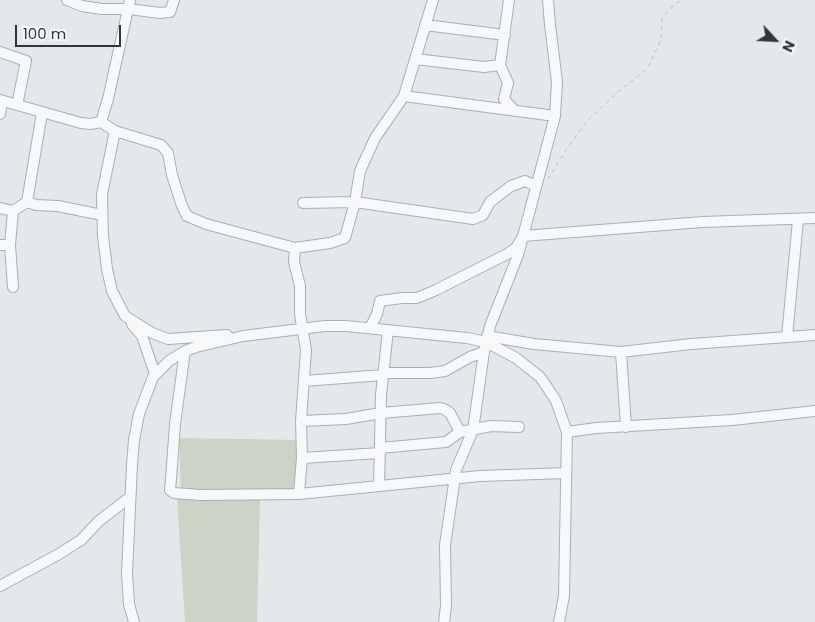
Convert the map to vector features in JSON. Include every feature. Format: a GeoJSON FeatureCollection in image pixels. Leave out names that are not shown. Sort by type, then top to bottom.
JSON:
{"type":"FeatureCollection","features":[{"type":"Feature","properties":{"kind":"street"},"geometry":{"type":"LineString","coordinates":[[66,0],[82,6],[129,4],[160,14],[170,12],[174,0]]}},
{"type":"Feature","properties":{"kind":"street"},"geometry":{"type":"LineString","coordinates":[[0,114],[1,101],[81,123],[101,122],[115,131],[151,140],[161,145],[168,153],[172,175],[187,216],[206,224],[295,248],[330,243],[344,239],[355,202],[360,171],[375,138],[404,96],[433,0]]}},
{"type":"Feature","properties":{"kind":"street"},"geometry":{"type":"LineString","coordinates":[[509,0],[500,65],[508,83],[504,99],[513,110]]}},
{"type":"Feature","properties":{"kind":"street"},"geometry":{"type":"LineString","coordinates":[[444,622],[446,606],[445,545],[455,480],[458,467],[473,430],[486,343],[518,255],[555,116],[557,82],[548,0]]}},
{"type":"Feature","properties":{"kind":"street"},"geometry":{"type":"LineString","coordinates":[[101,122],[108,99],[129,4]]}},
{"type":"Feature","properties":{"kind":"street"},"geometry":{"type":"LineString","coordinates":[[425,25],[505,35]]}},
{"type":"Feature","properties":{"kind":"street"},"geometry":{"type":"LineString","coordinates":[[0,52],[26,61],[17,105]]}},
{"type":"Feature","properties":{"kind":"street"},"geometry":{"type":"LineString","coordinates":[[416,59],[484,67],[500,65]]}},
{"type":"Feature","properties":{"kind":"street"},"geometry":{"type":"LineString","coordinates":[[404,96],[555,116]]}},
{"type":"Feature","properties":{"kind":"street"},"geometry":{"type":"LineString","coordinates":[[27,202],[42,113]]}},
{"type":"Feature","properties":{"kind":"street"},"geometry":{"type":"LineString","coordinates":[[115,131],[102,194],[107,269],[112,291],[125,316],[142,336],[155,374]]}},
{"type":"Feature","properties":{"kind":"street"},"geometry":{"type":"LineString","coordinates":[[303,203],[355,202],[473,219],[483,215],[490,202],[511,186],[525,181],[536,186]]}},
{"type":"Feature","properties":{"kind":"street"},"geometry":{"type":"LineString","coordinates":[[13,287],[5,245],[13,211],[27,202],[102,215]]}},
{"type":"Feature","properties":{"kind":"street"},"geometry":{"type":"LineString","coordinates":[[0,208],[13,211]]}},
{"type":"Feature","properties":{"kind":"street"},"geometry":{"type":"LineString","coordinates":[[523,236],[694,223],[815,218]]}},
{"type":"Feature","properties":{"kind":"street"},"geometry":{"type":"LineString","coordinates":[[787,337],[798,220]]}},
{"type":"Feature","properties":{"kind":"street"},"geometry":{"type":"LineString","coordinates":[[370,328],[377,314],[380,301],[417,298],[436,290],[507,254],[516,248],[523,236]]}},
{"type":"Feature","properties":{"kind":"street"},"geometry":{"type":"LineString","coordinates":[[295,248],[294,262],[300,286],[300,314],[306,350],[301,421],[302,458],[299,494]]}},
{"type":"Feature","properties":{"kind":"street"},"geometry":{"type":"LineString","coordinates":[[125,316],[152,332],[171,339],[196,336],[243,336],[325,326],[370,328],[467,338],[486,343],[516,358],[540,377],[556,401],[567,432],[564,596],[559,622]]}},
{"type":"Feature","properties":{"kind":"street"},"geometry":{"type":"LineString","coordinates":[[379,486],[381,413],[388,330]]}},
{"type":"Feature","properties":{"kind":"street"},"geometry":{"type":"LineString","coordinates":[[304,381],[445,371],[470,357],[486,343],[534,344],[621,352],[815,334]]}},
{"type":"Feature","properties":{"kind":"street"},"geometry":{"type":"LineString","coordinates":[[134,622],[129,604],[127,573],[130,497],[134,440],[139,414],[148,388],[155,374],[169,361],[185,351],[243,336]]}},
{"type":"Feature","properties":{"kind":"street"},"geometry":{"type":"LineString","coordinates":[[185,351],[175,424],[171,479],[172,492],[201,495],[299,494],[455,480],[480,476],[566,473]]}},
{"type":"Feature","properties":{"kind":"street"},"geometry":{"type":"LineString","coordinates":[[621,352],[626,427]]}},
{"type":"Feature","properties":{"kind":"street"},"geometry":{"type":"LineString","coordinates":[[301,421],[444,409],[453,418],[460,432]]}},
{"type":"Feature","properties":{"kind":"street"},"geometry":{"type":"LineString","coordinates":[[567,432],[740,420],[815,411]]}},
{"type":"Feature","properties":{"kind":"street"},"geometry":{"type":"LineString","coordinates":[[302,458],[446,442],[460,432],[491,426],[519,427]]}},
{"type":"Feature","properties":{"kind":"street"},"geometry":{"type":"LineString","coordinates":[[0,586],[81,540],[99,521],[130,497]]}},
{"type":"Feature","properties":{"kind":"path"},"geometry":{"type":"LineString","coordinates":[[547,181],[587,121],[618,91],[647,69],[661,40],[662,18],[682,0]]}},
{"type":"Feature","properties":{"kind":"green space"},"geometry":{"type":"Polygon","coordinates":[[[179,438],[299,440],[297,491],[181,491],[179,438]]]}},
{"type":"Feature","properties":{"kind":"green space"},"geometry":{"type":"Polygon","coordinates":[[[260,498],[257,622],[185,622],[177,499],[260,498]]]}}]}
